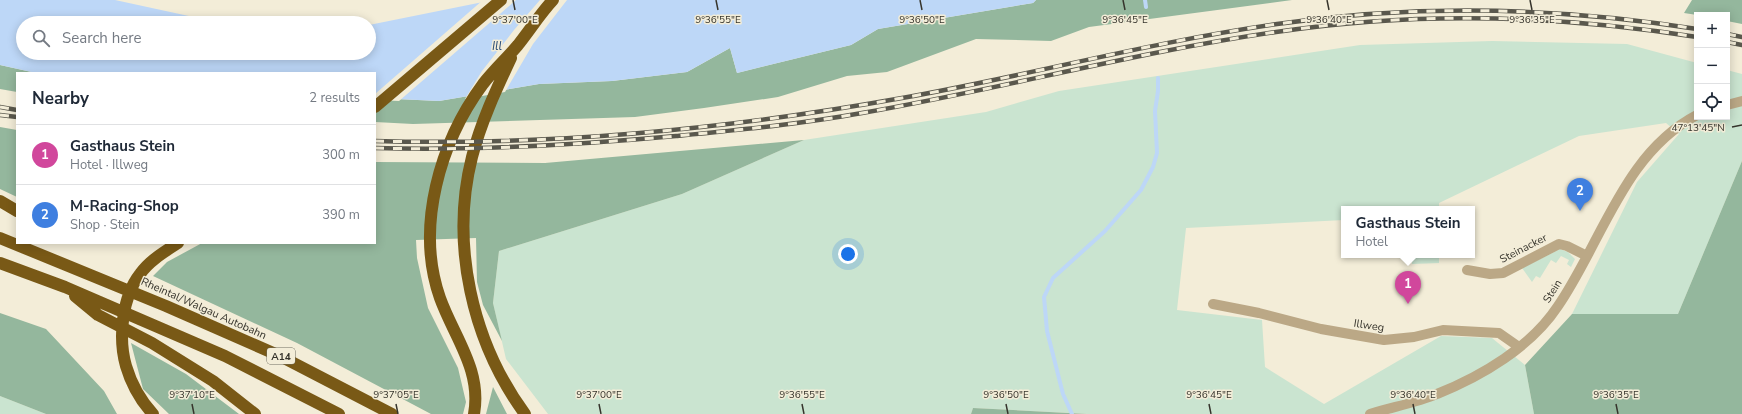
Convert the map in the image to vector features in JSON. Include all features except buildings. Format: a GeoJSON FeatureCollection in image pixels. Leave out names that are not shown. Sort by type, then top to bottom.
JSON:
{"type":"FeatureCollection","features":[{"type":"Feature","properties":{"kind":"highway"},"geometry":{"type":"LineString","coordinates":[[376,106],[501,0]]}},
{"type":"Feature","properties":{"kind":"highway"},"geometry":{"type":"LineString","coordinates":[[474,414],[476,392],[474,375],[467,356],[440,298],[432,265],[430,243],[434,194],[447,150],[464,116],[483,84],[517,46],[553,0]]}},
{"type":"Feature","properties":{"kind":"highway"},"geometry":{"type":"LineString","coordinates":[[517,46],[483,122],[472,157],[463,217],[466,264],[472,301],[484,338],[502,377],[525,414]]}},
{"type":"Feature","properties":{"kind":"highway"},"geometry":{"type":"LineString","coordinates":[[0,201],[16,210]]}},
{"type":"Feature","properties":{"kind":"highway","name":"Rheintal/Walgau Autobahn"},"geometry":{"type":"LineString","coordinates":[[0,238],[110,282],[280,356],[392,414]]}},
{"type":"Feature","properties":{"kind":"highway"},"geometry":{"type":"LineString","coordinates":[[153,414],[144,404],[126,366],[122,335],[126,300],[140,274],[158,256],[176,244]]}},
{"type":"Feature","properties":{"kind":"highway","name":"A14"},"geometry":{"type":"LineString","coordinates":[[0,263],[65,287],[225,356],[339,414]]}},
{"type":"Feature","properties":{"kind":"highway"},"geometry":{"type":"LineString","coordinates":[[65,287],[98,315],[152,343],[213,381],[255,414]]}},
{"type":"Feature","properties":{"kind":"street"},"geometry":{"type":"LineString","coordinates":[[1730,103],[1742,101]]}},
{"type":"Feature","properties":{"kind":"street","name":"Stein"},"geometry":{"type":"LineString","coordinates":[[1370,414],[1436,394],[1485,372],[1519,347],[1540,328],[1558,307],[1629,180],[1657,144],[1679,124],[1694,116]]}},
{"type":"Feature","properties":{"kind":"street","name":"Steinacker"},"geometry":{"type":"LineString","coordinates":[[1468,270],[1490,274],[1502,273],[1559,244],[1567,246],[1587,256]]}},
{"type":"Feature","properties":{"kind":"street","name":"Illweg"},"geometry":{"type":"LineString","coordinates":[[1213,304],[1259,313],[1321,329],[1384,340],[1414,337],[1443,330],[1464,331],[1499,333],[1519,347]]}},
{"type":"Feature","properties":{"kind":"green space"},"geometry":{"type":"Polygon","coordinates":[[[1036,0],[1292,0],[1089,27],[1051,41],[976,39],[887,72],[847,76],[778,97],[704,108],[635,117],[413,124],[376,122],[376,98],[439,101],[539,84],[612,81],[687,72],[730,48],[737,73],[851,45],[878,29],[1033,3],[1036,0]]]}},
{"type":"Feature","properties":{"kind":"green space"},"geometry":{"type":"Polygon","coordinates":[[[1692,0],[1742,0],[1742,24],[1730,22],[1730,12],[1694,12],[1694,15],[1684,13],[1692,0]]]}},
{"type":"Feature","properties":{"kind":"green space"},"geometry":{"type":"Polygon","coordinates":[[[1492,41],[1627,44],[1694,62],[1694,120],[1730,120],[1730,71],[1742,74],[1742,161],[1678,314],[1572,314],[1637,182],[1679,134],[1666,123],[1579,136],[1439,203],[1439,206],[1341,206],[1341,220],[1186,228],[1177,310],[1262,320],[1265,367],[1324,404],[1441,336],[1492,338],[1525,365],[1534,414],[1088,414],[973,408],[971,414],[548,414],[506,359],[493,303],[499,251],[682,194],[804,140],[986,112],[1059,91],[1360,45],[1492,41]]]}},
{"type":"Feature","properties":{"kind":"green space"},"geometry":{"type":"Polygon","coordinates":[[[0,65],[32,72],[16,72],[16,92],[0,89],[0,65]]]}},
{"type":"Feature","properties":{"kind":"green space"},"geometry":{"type":"Polygon","coordinates":[[[0,127],[16,130],[16,197],[0,189],[0,127]]]}},
{"type":"Feature","properties":{"kind":"green space"},"geometry":{"type":"Polygon","coordinates":[[[804,140],[682,194],[499,251],[493,303],[502,341],[483,305],[477,282],[476,238],[416,240],[417,258],[428,308],[458,368],[466,402],[463,414],[431,414],[297,343],[153,276],[167,262],[200,244],[376,244],[376,162],[545,163],[804,140]]]}},
{"type":"Feature","properties":{"kind":"green space"},"geometry":{"type":"Polygon","coordinates":[[[1742,161],[1742,414],[1534,414],[1525,365],[1572,314],[1678,314],[1742,161]]]}},
{"type":"Feature","properties":{"kind":"green space"},"geometry":{"type":"Polygon","coordinates":[[[1560,249],[1568,252],[1575,259],[1571,267],[1567,264],[1569,260],[1561,256],[1556,263],[1551,260],[1540,278],[1536,276],[1532,282],[1522,268],[1560,249]]]}},
{"type":"Feature","properties":{"kind":"green space"},"geometry":{"type":"Polygon","coordinates":[[[1412,258],[1439,258],[1439,263],[1412,264],[1412,258]]]}},
{"type":"Feature","properties":{"kind":"green space"},"geometry":{"type":"Polygon","coordinates":[[[0,313],[46,329],[104,391],[117,414],[46,414],[0,396],[0,313]]]}},
{"type":"Feature","properties":{"kind":"green space"},"geometry":{"type":"Polygon","coordinates":[[[131,343],[186,374],[239,414],[169,414],[143,389],[131,343]]]}},
{"type":"Feature","properties":{"kind":"green space"},"geometry":{"type":"Polygon","coordinates":[[[493,387],[507,414],[486,414],[493,387]]]}},
{"type":"Feature","properties":{"kind":"green space"},"geometry":{"type":"Polygon","coordinates":[[[0,396],[46,414],[0,414],[0,396]]]}},
{"type":"Feature","properties":{"kind":"green space"},"geometry":{"type":"Polygon","coordinates":[[[973,408],[1087,414],[971,414],[973,408]]]}},
{"type":"Feature","properties":{"kind":"water","name":"Ill"},"geometry":{"type":"Polygon","coordinates":[[[0,0],[115,0],[189,16],[16,16],[16,60],[376,60],[376,24],[493,0],[1036,0],[1033,3],[878,29],[851,45],[737,73],[730,48],[687,72],[612,81],[539,84],[439,101],[376,98],[376,72],[32,72],[0,65],[0,0]]]}},
{"type":"Feature","properties":{"kind":"pier"},"geometry":{"type":"Polygon","coordinates":[[[483,0],[516,0],[399,101],[376,100],[376,93],[483,0]]]}},
{"type":"Feature","properties":{"kind":"pier"},"geometry":{"type":"Polygon","coordinates":[[[540,0],[567,0],[533,44],[505,92],[465,99],[482,71],[540,0]]]}},
{"type":"Feature","properties":{"kind":"waterway"},"geometry":{"type":"LineString","coordinates":[[1145,0],[1146,7]]}},
{"type":"Feature","properties":{"kind":"waterway"},"geometry":{"type":"LineString","coordinates":[[1072,414],[1063,394],[1047,331],[1044,297],[1053,278],[1105,231],[1141,190],[1153,167],[1157,153],[1155,111],[1158,78]]}},
{"type":"Feature","properties":{"kind":"railway"},"geometry":{"type":"LineString","coordinates":[[376,141],[507,141],[573,138],[705,127],[837,109],[902,98],[1230,31],[1277,24],[1382,13],[1434,11],[1540,12],[1592,16],[1694,29]]}},
{"type":"Feature","properties":{"kind":"railway"},"geometry":{"type":"LineString","coordinates":[[376,148],[451,149],[563,145],[676,136],[793,124],[839,117],[966,93],[1224,40],[1329,25],[1381,21],[1487,18],[1592,24],[1694,37]]}},
{"type":"Feature","properties":{"kind":"railway"},"geometry":{"type":"LineString","coordinates":[[1730,35],[1742,37]]}},
{"type":"Feature","properties":{"kind":"railway"},"geometry":{"type":"LineString","coordinates":[[1730,43],[1742,45]]}},
{"type":"Feature","properties":{"kind":"railway"},"geometry":{"type":"LineString","coordinates":[[0,107],[16,110]]}},
{"type":"Feature","properties":{"kind":"railway"},"geometry":{"type":"LineString","coordinates":[[0,115],[16,117]]}},
{"type":"Feature","properties":{"kind":"place","name":"M-Racing-Shop"},"geometry":{"type":"Point","coordinates":[1580,211]}},
{"type":"Feature","properties":{"kind":"place","name":"Gasthaus Stein"},"geometry":{"type":"Point","coordinates":[1408,304]}}]}
